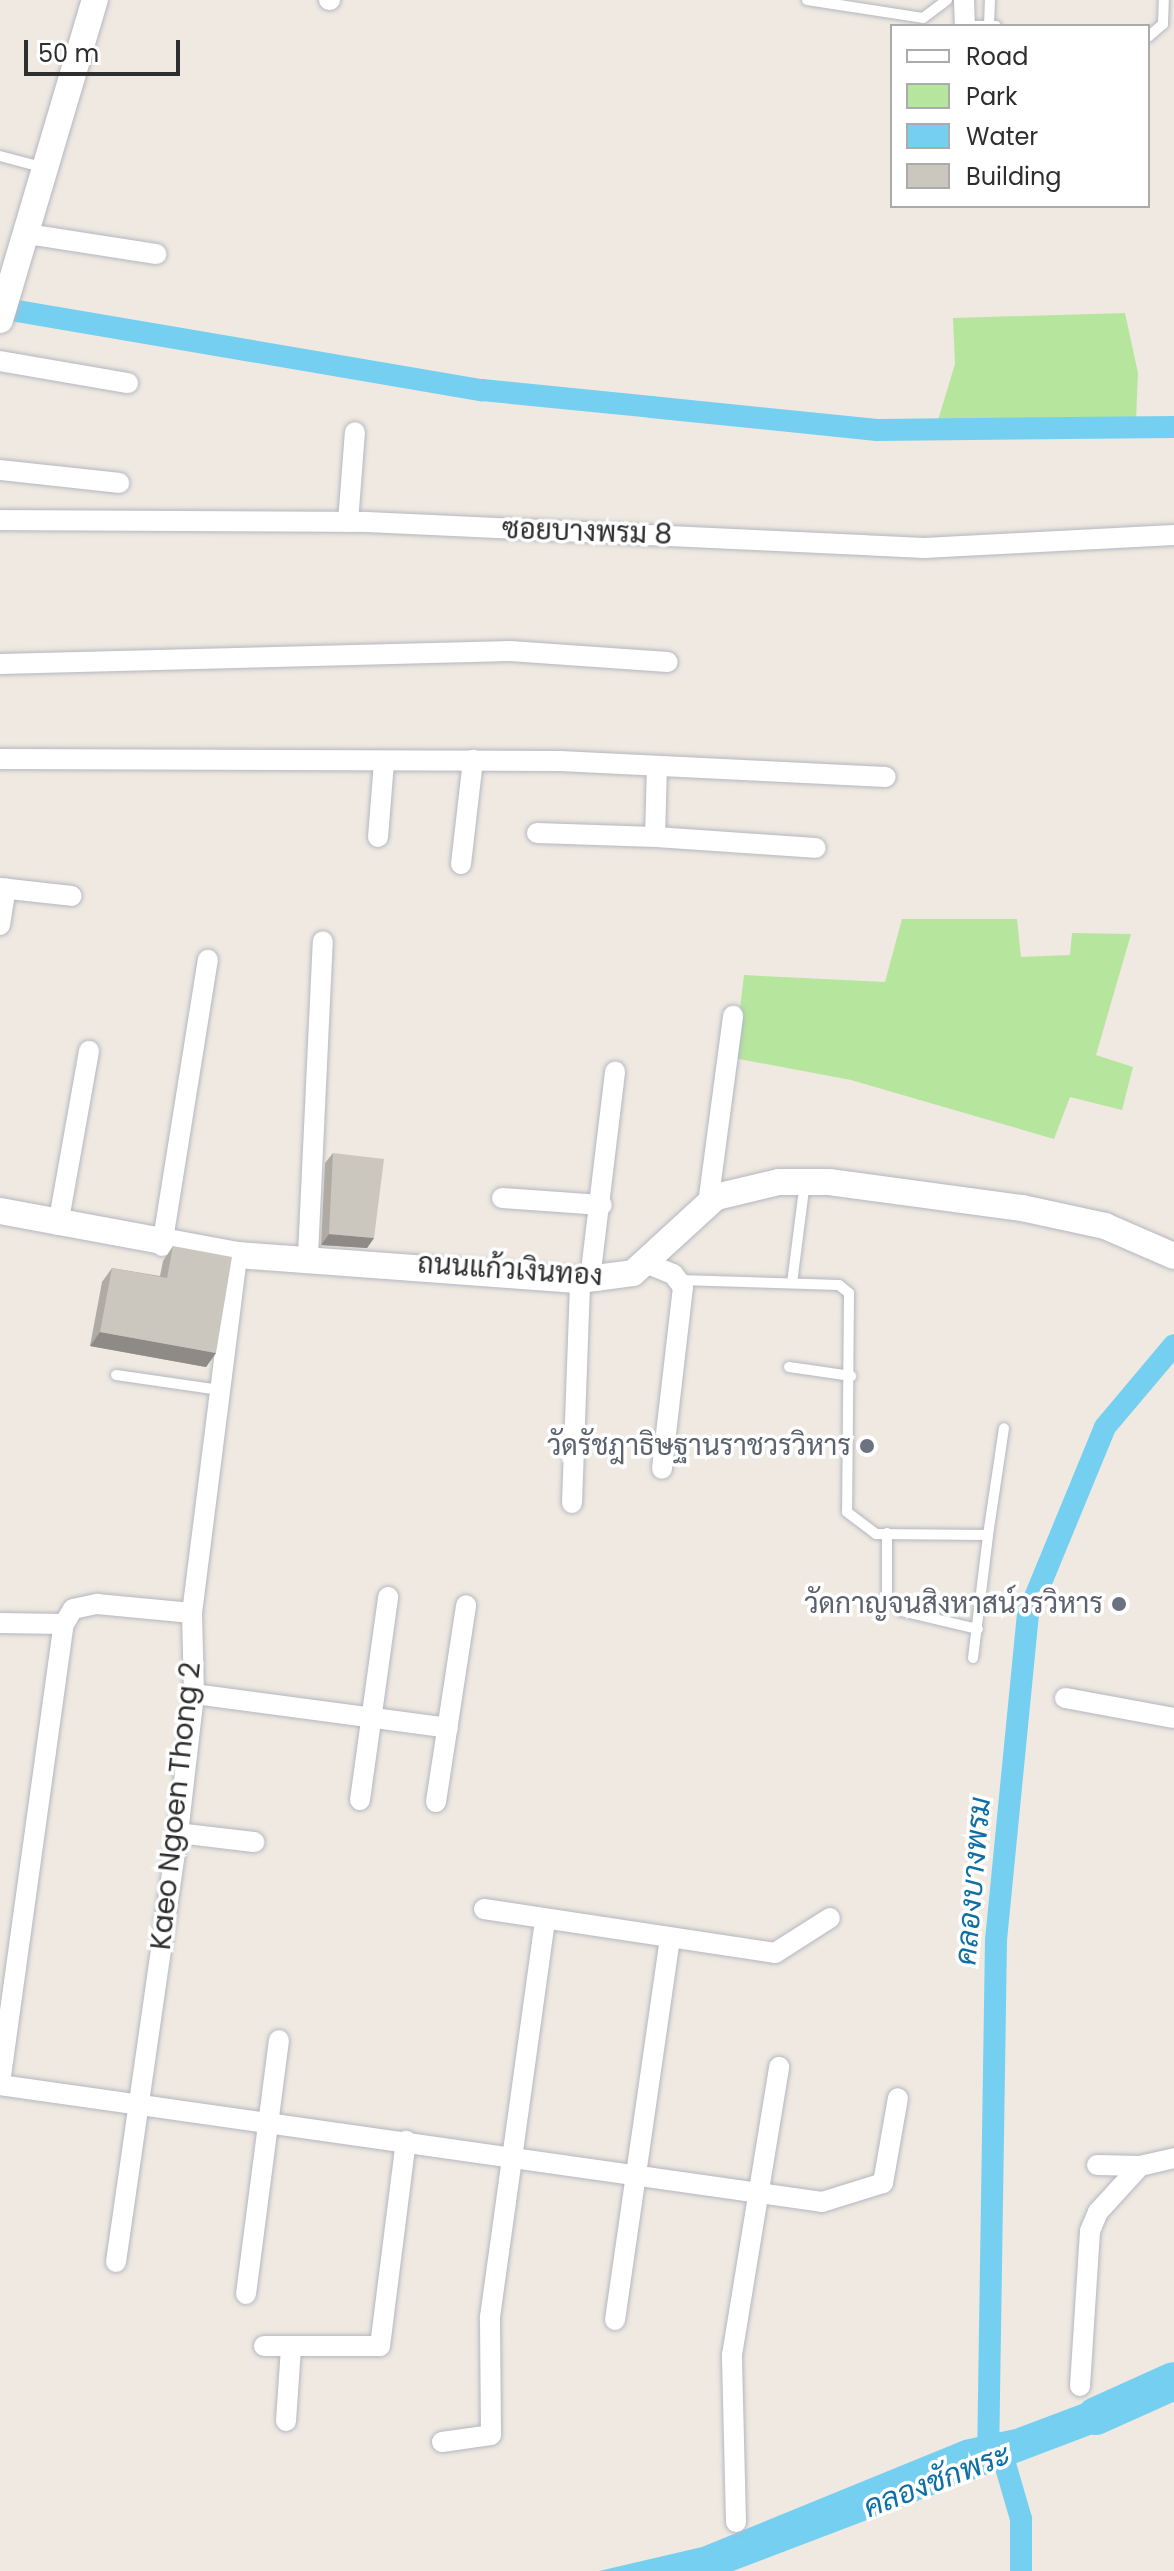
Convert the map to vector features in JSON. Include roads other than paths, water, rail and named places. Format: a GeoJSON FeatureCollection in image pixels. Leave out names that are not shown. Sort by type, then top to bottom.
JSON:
{"type":"FeatureCollection","features":[{"type":"Feature","properties":{"kind":"street"},"geometry":{"type":"LineString","coordinates":[[2,313],[95,0]]}},
{"type":"Feature","properties":{"kind":"street"},"geometry":{"type":"LineString","coordinates":[[964,0],[965,24]]}},
{"type":"Feature","properties":{"kind":"street"},"geometry":{"type":"LineString","coordinates":[[27,234],[156,254]]}},
{"type":"Feature","properties":{"kind":"street"},"geometry":{"type":"LineString","coordinates":[[0,361],[128,383]]}},
{"type":"Feature","properties":{"kind":"street"},"geometry":{"type":"LineString","coordinates":[[348,522],[355,432]]}},
{"type":"Feature","properties":{"kind":"street"},"geometry":{"type":"LineString","coordinates":[[0,470],[119,483]]}},
{"type":"Feature","properties":{"kind":"street","name":"ซอยบางพรม 8"},"geometry":{"type":"LineString","coordinates":[[0,520],[348,522],[924,548],[1174,535]]}},
{"type":"Feature","properties":{"kind":"street"},"geometry":{"type":"LineString","coordinates":[[0,664],[494,651],[668,662]]}},
{"type":"Feature","properties":{"kind":"street"},"geometry":{"type":"LineString","coordinates":[[0,759],[384,763],[473,760],[886,777]]}},
{"type":"Feature","properties":{"kind":"street"},"geometry":{"type":"LineString","coordinates":[[461,864],[473,760]]}},
{"type":"Feature","properties":{"kind":"street"},"geometry":{"type":"LineString","coordinates":[[378,837],[384,763]]}},
{"type":"Feature","properties":{"kind":"street"},"geometry":{"type":"LineString","coordinates":[[655,837],[657,766]]}},
{"type":"Feature","properties":{"kind":"street"},"geometry":{"type":"LineString","coordinates":[[537,833],[816,848]]}},
{"type":"Feature","properties":{"kind":"street"},"geometry":{"type":"LineString","coordinates":[[0,925],[3,888],[72,896]]}},
{"type":"Feature","properties":{"kind":"street"},"geometry":{"type":"LineString","coordinates":[[308,1255],[323,941]]}},
{"type":"Feature","properties":{"kind":"street"},"geometry":{"type":"LineString","coordinates":[[162,1246],[208,960]]}},
{"type":"Feature","properties":{"kind":"street"},"geometry":{"type":"LineString","coordinates":[[708,1204],[733,1016]]}},
{"type":"Feature","properties":{"kind":"street"},"geometry":{"type":"LineString","coordinates":[[58,1225],[89,1051]]}},
{"type":"Feature","properties":{"kind":"street"},"geometry":{"type":"LineString","coordinates":[[572,1503],[585,1280],[602,1205],[615,1072]]}},
{"type":"Feature","properties":{"kind":"street"},"geometry":{"type":"LineString","coordinates":[[662,1469],[684,1301],[680,1280],[648,1264],[708,1204],[741,1188],[805,1182],[1022,1208],[1105,1226],[1167,1253]]}},
{"type":"Feature","properties":{"kind":"street"},"geometry":{"type":"LineString","coordinates":[[502,1198],[602,1205]]}},
{"type":"Feature","properties":{"kind":"street","name":"ถนนแก้วเงินทอง"},"geometry":{"type":"LineString","coordinates":[[0,1211],[162,1246],[237,1255],[308,1255],[585,1280],[648,1264]]}},
{"type":"Feature","properties":{"kind":"street","name":"Kaeo Ngoen Thong 2"},"geometry":{"type":"LineString","coordinates":[[116,2262],[178,1833],[194,1694],[192,1613],[237,1255]]}},
{"type":"Feature","properties":{"kind":"street"},"geometry":{"type":"LineString","coordinates":[[360,1800],[388,1597]]}},
{"type":"Feature","properties":{"kind":"street"},"geometry":{"type":"LineString","coordinates":[[192,1613],[85,1605],[64,1624],[0,2084],[822,2202],[872,2192],[883,2183],[898,2098]]}},
{"type":"Feature","properties":{"kind":"street"},"geometry":{"type":"LineString","coordinates":[[436,1802],[466,1605]]}},
{"type":"Feature","properties":{"kind":"street"},"geometry":{"type":"LineString","coordinates":[[0,1623],[64,1624]]}},
{"type":"Feature","properties":{"kind":"street"},"geometry":{"type":"LineString","coordinates":[[194,1694],[448,1728]]}},
{"type":"Feature","properties":{"kind":"street"},"geometry":{"type":"LineString","coordinates":[[1065,1698],[1174,1718]]}},
{"type":"Feature","properties":{"kind":"street"},"geometry":{"type":"LineString","coordinates":[[178,1833],[254,1842]]}},
{"type":"Feature","properties":{"kind":"street"},"geometry":{"type":"LineString","coordinates":[[484,1909],[775,1953],[830,1918]]}},
{"type":"Feature","properties":{"kind":"street"},"geometry":{"type":"LineString","coordinates":[[442,2442],[491,2435],[490,2317],[515,2157],[545,1920]]}},
{"type":"Feature","properties":{"kind":"street"},"geometry":{"type":"LineString","coordinates":[[615,2320],[670,1938]]}},
{"type":"Feature","properties":{"kind":"street"},"geometry":{"type":"LineString","coordinates":[[246,2294],[271,2122],[279,2040]]}},
{"type":"Feature","properties":{"kind":"street"},"geometry":{"type":"LineString","coordinates":[[736,2522],[732,2355],[762,2192],[779,2067]]}},
{"type":"Feature","properties":{"kind":"street"},"geometry":{"type":"LineString","coordinates":[[264,2346],[380,2346],[406,2141]]}},
{"type":"Feature","properties":{"kind":"street"},"geometry":{"type":"LineString","coordinates":[[1097,2165],[1140,2166],[1174,2158]]}},
{"type":"Feature","properties":{"kind":"street"},"geometry":{"type":"LineString","coordinates":[[1080,2386],[1090,2231],[1110,2193],[1140,2166]]}},
{"type":"Feature","properties":{"kind":"street"},"geometry":{"type":"LineString","coordinates":[[286,2421],[291,2347]]}},
{"type":"Feature","properties":{"kind":"lane"},"geometry":{"type":"LineString","coordinates":[[807,0],[923,18],[947,0]]}},
{"type":"Feature","properties":{"kind":"lane"},"geometry":{"type":"LineString","coordinates":[[989,24],[990,0]]}},
{"type":"Feature","properties":{"kind":"lane"},"geometry":{"type":"LineString","coordinates":[[1150,35],[1163,24],[1164,0]]}},
{"type":"Feature","properties":{"kind":"lane"},"geometry":{"type":"LineString","coordinates":[[0,156],[47,168]]}},
{"type":"Feature","properties":{"kind":"lane"},"geometry":{"type":"LineString","coordinates":[[792,1283],[805,1182]]}},
{"type":"Feature","properties":{"kind":"lane"},"geometry":{"type":"LineString","coordinates":[[680,1280],[839,1285],[849,1293],[851,1376],[847,1512],[858,1525],[887,1533],[988,1535]]}},
{"type":"Feature","properties":{"kind":"lane"},"geometry":{"type":"LineString","coordinates":[[789,1367],[851,1376]]}},
{"type":"Feature","properties":{"kind":"lane"},"geometry":{"type":"LineString","coordinates":[[116,1375],[220,1390]]}},
{"type":"Feature","properties":{"kind":"lane"},"geometry":{"type":"LineString","coordinates":[[973,1658],[1004,1428]]}},
{"type":"Feature","properties":{"kind":"lane"},"geometry":{"type":"LineString","coordinates":[[887,1533],[887,1597],[901,1611],[978,1629]]}},
{"type":"Feature","properties":{"kind":"water"},"geometry":{"type":"Polygon","coordinates":[[[1137,2383],[1151,2412],[733,2571],[599,2571],[702,2547],[964,2440],[1015,2429],[1137,2383]]]}},
{"type":"Feature","properties":{"kind":"waterway"},"geometry":{"type":"LineString","coordinates":[[0,308],[482,390],[877,430],[1174,427]]}},
{"type":"Feature","properties":{"kind":"waterway","name":"คลองบางพรม"},"geometry":{"type":"LineString","coordinates":[[988,2461],[996,1940],[1028,1614],[1105,1427],[1174,1345]]}},
{"type":"Feature","properties":{"kind":"waterway","name":"คลองชักพระ"},"geometry":{"type":"LineString","coordinates":[[1096,2416],[1174,2381]]}},
{"type":"Feature","properties":{"kind":"waterway"},"geometry":{"type":"LineString","coordinates":[[1003,2457],[1021,2519],[1021,2571]]}},
{"type":"Feature","properties":{"kind":"place","name":"วัดรัชฎาธิษฐานราชวรวิหาร"},"geometry":{"type":"Point","coordinates":[867,1446]}},
{"type":"Feature","properties":{"kind":"place","name":"วัดกาญจนสิงหาสน์วรวิหาร"},"geometry":{"type":"Point","coordinates":[1119,1604]}}]}
